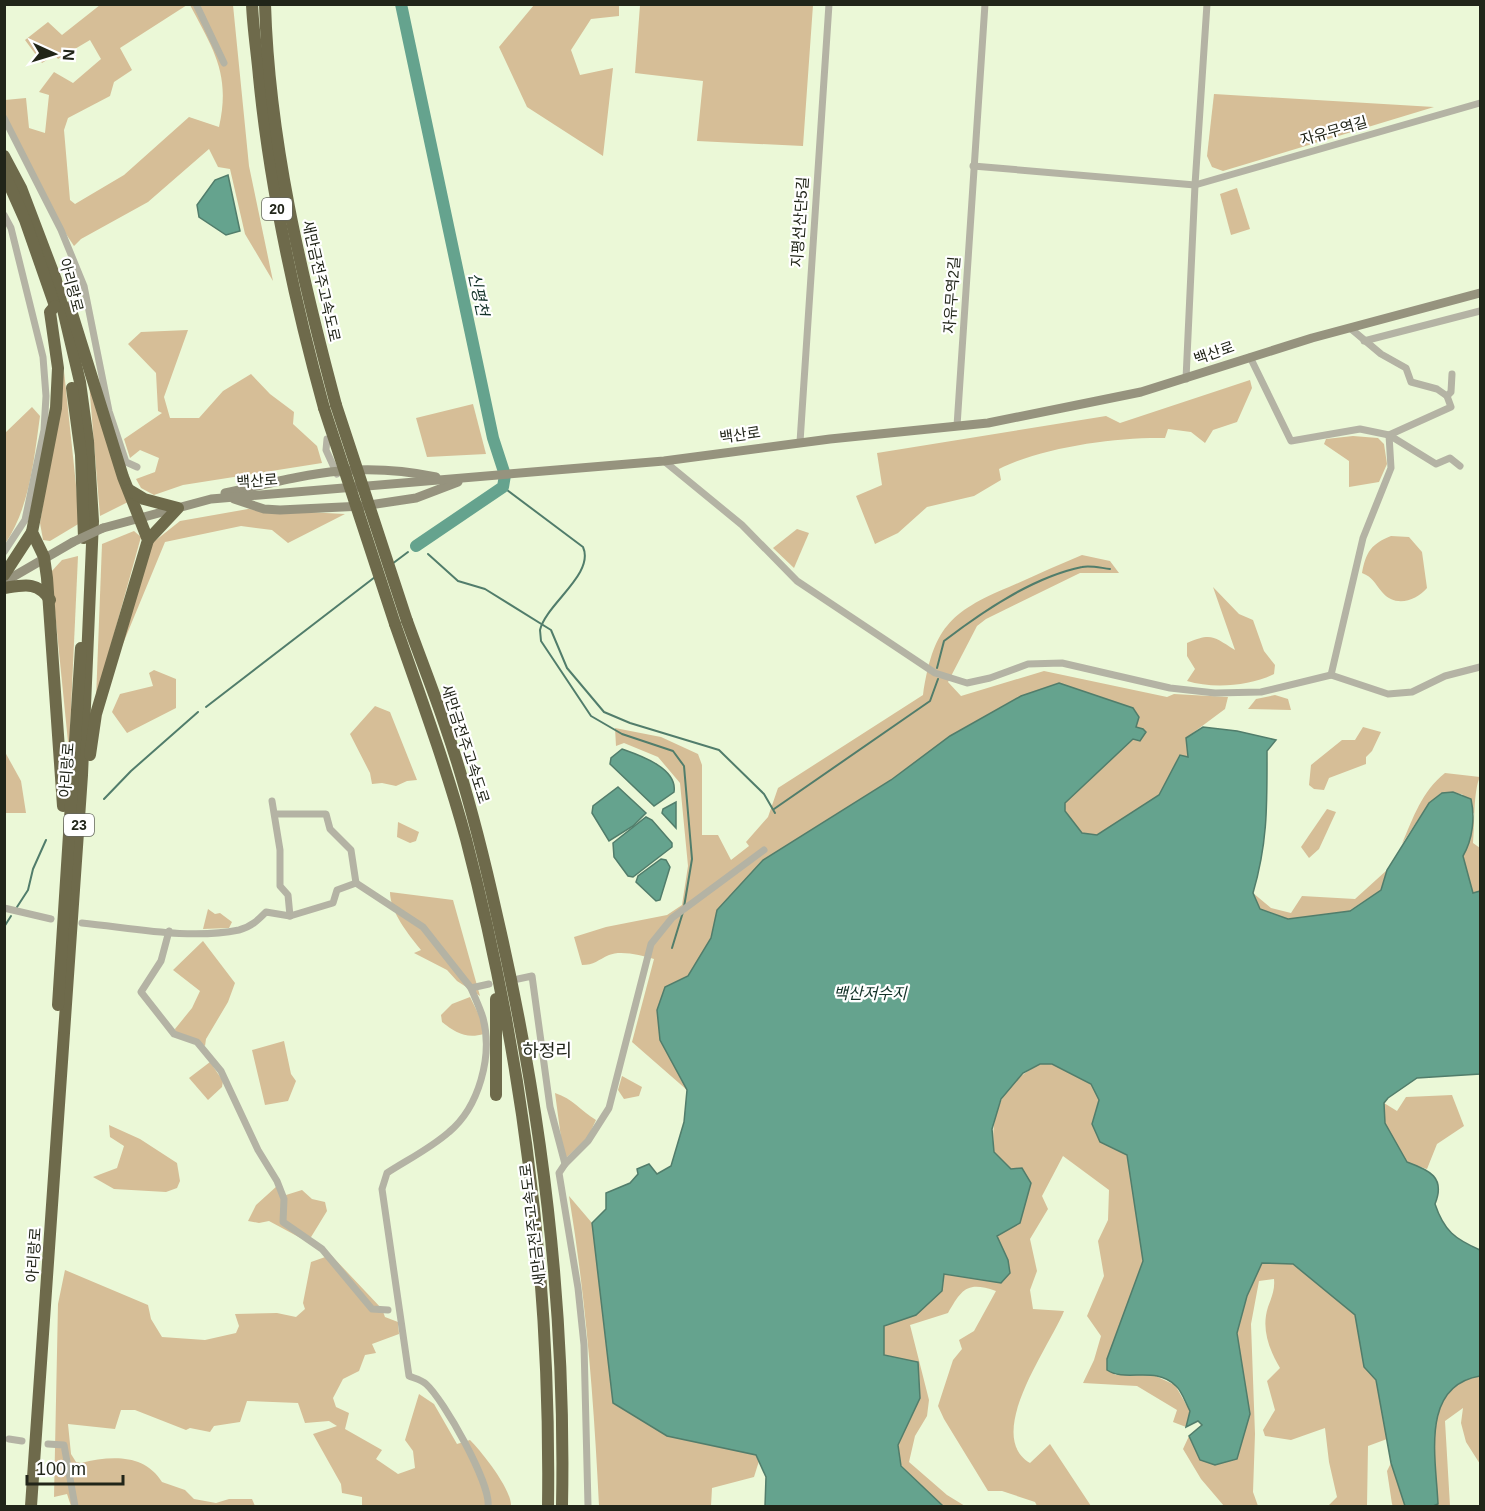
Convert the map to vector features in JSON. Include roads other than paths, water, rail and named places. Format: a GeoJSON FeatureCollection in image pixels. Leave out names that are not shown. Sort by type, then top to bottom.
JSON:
{"type":"FeatureCollection","features":[{"type":"Feature","properties":{"kind":"highway","name":"새만금전주고속도로"},"geometry":{"type":"LineString","coordinates":[[252,4],[265,141],[299,319],[401,623],[465,839],[520,1092],[538,1232],[546,1346],[548,1506]]}},
{"type":"Feature","properties":{"kind":"highway","name":"새만금전주고속도로"},"geometry":{"type":"LineString","coordinates":[[265,4],[279,144],[293,228],[330,406]]}},
{"type":"Feature","properties":{"kind":"highway","name":"아리랑로"},"geometry":{"type":"LineString","coordinates":[[4,156],[21,188],[56,280],[80,382],[91,483],[93,569],[82,775],[31,1506]]}},
{"type":"Feature","properties":{"kind":"highway","name":"아리랑로"},"geometry":{"type":"LineString","coordinates":[[4,173],[25,220],[55,306],[72,387],[81,454],[84,523],[84,601],[23,1506]]}},
{"type":"Feature","properties":{"kind":"highway"},"geometry":{"type":"LineString","coordinates":[[56,280],[63,283],[128,490],[148,540]]}},
{"type":"Feature","properties":{"kind":"highway"},"geometry":{"type":"LineString","coordinates":[[4,575],[21,553],[32,532],[56,408],[58,368],[50,312],[55,306]]}},
{"type":"Feature","properties":{"kind":"highway"},"geometry":{"type":"LineString","coordinates":[[82,775],[88,767],[96,714],[148,540],[178,508],[144,499],[128,490]]}},
{"type":"Feature","properties":{"kind":"highway"},"geometry":{"type":"LineString","coordinates":[[32,532],[44,558],[50,600],[63,782],[63,845],[68,853]]}},
{"type":"Feature","properties":{"kind":"highway"},"geometry":{"type":"LineString","coordinates":[[4,588],[31,584],[43,590],[50,600]]}},
{"type":"Feature","properties":{"kind":"highway","name":"새만금전주고속도로"},"geometry":{"type":"LineString","coordinates":[[401,623],[450,739],[483,857],[516,997],[553,1253],[561,1364],[562,1506]]}},
{"type":"Feature","properties":{"kind":"highway"},"geometry":{"type":"LineString","coordinates":[[494,965],[496,1095]]}},
{"type":"Feature","properties":{"kind":"highway"},"geometry":{"type":"LineString","coordinates":[[563,1466],[568,1506]]}},
{"type":"Feature","properties":{"kind":"main road","name":"백산로"},"geometry":{"type":"LineString","coordinates":[[4,582],[73,542],[103,528],[211,499],[664,461],[800,442],[957,426],[1055,411],[1186,379],[1250,357],[1480,293]]}},
{"type":"Feature","properties":{"kind":"main road"},"geometry":{"type":"LineString","coordinates":[[211,499],[281,479],[337,473],[393,470],[447,479]]}},
{"type":"Feature","properties":{"kind":"main road"},"geometry":{"type":"LineString","coordinates":[[229,498],[264,509],[280,510],[361,503],[416,498],[469,477]]}},
{"type":"Feature","properties":{"kind":"street"},"geometry":{"type":"LineString","coordinates":[[195,4],[224,63]]}},
{"type":"Feature","properties":{"kind":"street","name":"지평선산단5길"},"geometry":{"type":"LineString","coordinates":[[800,442],[829,4]]}},
{"type":"Feature","properties":{"kind":"street","name":"자유무역2길"},"geometry":{"type":"LineString","coordinates":[[957,426],[985,4]]}},
{"type":"Feature","properties":{"kind":"street"},"geometry":{"type":"LineString","coordinates":[[1186,379],[1195,184],[1207,4]]}},
{"type":"Feature","properties":{"kind":"street","name":"자유무역길"},"geometry":{"type":"LineString","coordinates":[[1195,184],[1480,103]]}},
{"type":"Feature","properties":{"kind":"street"},"geometry":{"type":"LineString","coordinates":[[4,118],[61,230],[84,286],[109,411],[126,462],[136,467]]}},
{"type":"Feature","properties":{"kind":"street"},"geometry":{"type":"LineString","coordinates":[[974,166],[1195,184]]}},
{"type":"Feature","properties":{"kind":"street"},"geometry":{"type":"LineString","coordinates":[[4,215],[11,228],[43,357],[46,396],[44,430],[25,520],[4,552]]}},
{"type":"Feature","properties":{"kind":"street"},"geometry":{"type":"LineString","coordinates":[[1364,341],[1480,311]]}},
{"type":"Feature","properties":{"kind":"street"},"geometry":{"type":"LineString","coordinates":[[1350,328],[1381,354],[1406,368],[1411,382],[1437,389],[1447,396],[1451,407],[1389,435]]}},
{"type":"Feature","properties":{"kind":"street"},"geometry":{"type":"LineString","coordinates":[[1250,357],[1291,441],[1360,429],[1389,435],[1436,464],[1450,458],[1460,465]]}},
{"type":"Feature","properties":{"kind":"street"},"geometry":{"type":"LineString","coordinates":[[1447,396],[1451,392],[1452,374]]}},
{"type":"Feature","properties":{"kind":"street"},"geometry":{"type":"LineString","coordinates":[[1331,675],[1363,538],[1391,468],[1389,435]]}},
{"type":"Feature","properties":{"kind":"street"},"geometry":{"type":"LineString","coordinates":[[327,439],[326,450],[337,473]]}},
{"type":"Feature","properties":{"kind":"street"},"geometry":{"type":"LineString","coordinates":[[664,461],[742,525],[797,581],[934,673],[967,683],[990,678],[1028,664],[1062,663],[1170,688],[1215,693],[1261,692],[1331,675],[1388,694],[1412,692],[1445,676],[1480,667]]}},
{"type":"Feature","properties":{"kind":"street"},"geometry":{"type":"LineString","coordinates":[[272,801],[276,814],[280,850],[280,886],[288,895],[290,916]]}},
{"type":"Feature","properties":{"kind":"street"},"geometry":{"type":"LineString","coordinates":[[276,814],[326,814],[330,829],[351,850],[356,883],[423,927],[471,988],[483,1019],[486,1039],[478,1092],[468,1112],[449,1132],[387,1173],[382,1189],[409,1376],[425,1383],[462,1438],[489,1496],[488,1506]]}},
{"type":"Feature","properties":{"kind":"street"},"geometry":{"type":"LineString","coordinates":[[588,1506],[584,1345],[578,1288],[559,1173],[588,1141],[609,1108],[651,944],[672,918],[764,850]]}},
{"type":"Feature","properties":{"kind":"street"},"geometry":{"type":"LineString","coordinates":[[82,923],[196,934],[241,929],[256,923],[266,912],[290,916],[333,903],[338,890],[356,883]]}},
{"type":"Feature","properties":{"kind":"street"},"geometry":{"type":"LineString","coordinates":[[4,908],[51,919]]}},
{"type":"Feature","properties":{"kind":"street"},"geometry":{"type":"LineString","coordinates":[[169,931],[161,961],[141,992],[174,1034],[197,1042],[221,1071],[258,1150],[277,1181],[284,1199],[283,1222],[322,1249],[372,1309],[388,1310]]}},
{"type":"Feature","properties":{"kind":"street"},"geometry":{"type":"LineString","coordinates":[[518,979],[532,976],[550,1107],[565,1164]]}},
{"type":"Feature","properties":{"kind":"street"},"geometry":{"type":"LineString","coordinates":[[471,988],[489,984]]}},
{"type":"Feature","properties":{"kind":"street"},"geometry":{"type":"LineString","coordinates":[[9,1439],[22,1441]]}},
{"type":"Feature","properties":{"kind":"street"},"geometry":{"type":"LineString","coordinates":[[48,1444],[64,1446],[75,1506]]}},
{"type":"Feature","properties":{"kind":"water"},"geometry":{"type":"Polygon","coordinates":[[[228,175],[240,231],[226,235],[199,217],[197,205],[215,180],[228,175]]]}},
{"type":"Feature","properties":{"kind":"water","name":"백산저수지"},"geometry":{"type":"Polygon","coordinates":[[[1059,683],[1133,708],[1139,717],[1136,727],[1146,732],[1140,741],[1133,739],[1065,803],[1065,811],[1082,833],[1097,835],[1159,795],[1180,755],[1188,757],[1186,738],[1203,727],[1237,731],[1276,740],[1267,751],[1267,806],[1264,840],[1253,893],[1260,909],[1288,919],[1350,911],[1381,890],[1387,870],[1429,803],[1442,793],[1453,792],[1471,799],[1472,828],[1463,856],[1473,893],[1480,891],[1480,1074],[1417,1078],[1384,1103],[1385,1123],[1407,1162],[1422,1168],[1437,1181],[1438,1195],[1435,1204],[1442,1221],[1457,1238],[1480,1250],[1480,1376],[1461,1382],[1448,1394],[1440,1409],[1435,1446],[1438,1504],[1405,1506],[1391,1463],[1376,1380],[1364,1367],[1355,1315],[1293,1264],[1262,1263],[1247,1296],[1237,1333],[1250,1414],[1237,1459],[1215,1465],[1200,1460],[1189,1436],[1202,1425],[1198,1421],[1186,1427],[1190,1411],[1178,1388],[1168,1380],[1159,1376],[1115,1374],[1107,1370],[1107,1359],[1143,1261],[1127,1155],[1100,1142],[1092,1124],[1099,1100],[1091,1084],[1052,1064],[1040,1064],[1023,1073],[1001,1099],[992,1129],[994,1152],[1011,1169],[1022,1168],[1031,1183],[1020,1223],[997,1236],[1008,1260],[1010,1273],[1001,1283],[944,1274],[942,1291],[916,1315],[884,1326],[884,1355],[918,1362],[920,1398],[898,1445],[901,1466],[943,1506],[765,1506],[766,1477],[756,1455],[667,1436],[613,1403],[592,1223],[606,1209],[606,1193],[630,1183],[638,1174],[637,1169],[649,1164],[657,1174],[671,1166],[684,1122],[687,1090],[660,1040],[657,1010],[665,987],[688,976],[711,938],[717,910],[763,860],[891,780],[950,736],[1021,696],[1059,683]]]}},
{"type":"Feature","properties":{"kind":"water"},"geometry":{"type":"Polygon","coordinates":[[[622,749],[664,769],[674,784],[674,792],[654,806],[610,764],[611,758],[622,749]]]}},
{"type":"Feature","properties":{"kind":"water"},"geometry":{"type":"Polygon","coordinates":[[[618,787],[646,813],[633,826],[609,841],[592,813],[593,806],[618,787]]]}},
{"type":"Feature","properties":{"kind":"water"},"geometry":{"type":"Polygon","coordinates":[[[676,802],[676,828],[662,813],[663,809],[676,802]]]}},
{"type":"Feature","properties":{"kind":"water"},"geometry":{"type":"Polygon","coordinates":[[[646,817],[652,820],[672,843],[672,847],[633,877],[628,876],[614,857],[613,843],[646,817]]]}},
{"type":"Feature","properties":{"kind":"water"},"geometry":{"type":"Polygon","coordinates":[[[661,859],[666,860],[670,867],[660,900],[656,901],[636,882],[638,876],[661,859]]]}},
{"type":"Feature","properties":{"kind":"waterway","name":"신평천"},"geometry":{"type":"LineString","coordinates":[[401,4],[493,438],[505,475],[503,487],[416,546]]}},
{"type":"Feature","properties":{"kind":"waterway"},"geometry":{"type":"LineString","coordinates":[[503,487],[583,547],[585,557],[582,568],[544,620],[540,630],[541,641],[591,716],[622,734],[673,751],[684,766],[692,859],[684,907]]}},
{"type":"Feature","properties":{"kind":"waterway","name":"신평천"},"geometry":{"type":"LineString","coordinates":[[418,544],[421,547]]}},
{"type":"Feature","properties":{"kind":"waterway"},"geometry":{"type":"LineString","coordinates":[[392,564],[408,552]]}},
{"type":"Feature","properties":{"kind":"waterway"},"geometry":{"type":"LineString","coordinates":[[428,554],[458,581],[485,589],[551,630],[567,668],[604,712],[630,723],[719,750],[764,794],[775,813]]}},
{"type":"Feature","properties":{"kind":"waterway"},"geometry":{"type":"LineString","coordinates":[[937,668],[944,641],[1009,596],[1045,579],[1085,566],[1110,569]]}},
{"type":"Feature","properties":{"kind":"waterway"},"geometry":{"type":"LineString","coordinates":[[206,707],[375,577]]}},
{"type":"Feature","properties":{"kind":"waterway"},"geometry":{"type":"LineString","coordinates":[[774,809],[930,701],[938,679]]}},
{"type":"Feature","properties":{"kind":"waterway"},"geometry":{"type":"LineString","coordinates":[[104,799],[131,771],[198,712]]}},
{"type":"Feature","properties":{"kind":"waterway"},"geometry":{"type":"LineString","coordinates":[[17,907],[28,890],[33,869],[46,840]]}},
{"type":"Feature","properties":{"kind":"waterway"},"geometry":{"type":"LineString","coordinates":[[672,948],[683,912]]}},
{"type":"Feature","properties":{"kind":"waterway"},"geometry":{"type":"LineString","coordinates":[[4,927],[11,916]]}},
{"type":"Feature","properties":{"kind":"district","name":"하정리"},"geometry":{"type":"Point","coordinates":[547,1051]}}]}
